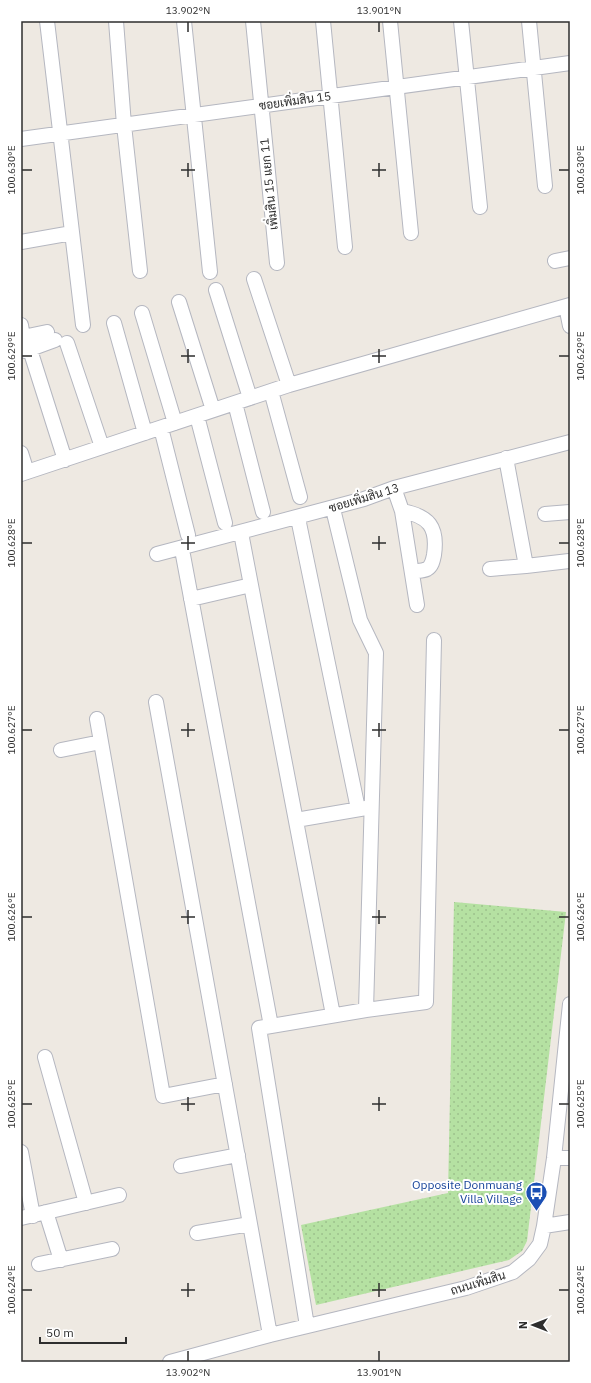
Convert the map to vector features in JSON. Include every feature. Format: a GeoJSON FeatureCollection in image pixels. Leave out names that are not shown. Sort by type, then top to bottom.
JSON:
{"type":"FeatureCollection","features":[{"type":"Feature","properties":{"kind":"street"},"geometry":{"type":"LineString","coordinates":[[47,21],[84,325]]}},
{"type":"Feature","properties":{"kind":"street"},"geometry":{"type":"LineString","coordinates":[[116,21],[124,125],[140,271]]}},
{"type":"Feature","properties":{"kind":"street"},"geometry":{"type":"LineString","coordinates":[[184,21],[195,115],[210,272]]}},
{"type":"Feature","properties":{"kind":"street","name":"เพิ่มสิน 15 แยก 11"},"geometry":{"type":"LineString","coordinates":[[253,21],[277,263]]}},
{"type":"Feature","properties":{"kind":"street"},"geometry":{"type":"LineString","coordinates":[[323,21],[345,247]]}},
{"type":"Feature","properties":{"kind":"street"},"geometry":{"type":"LineString","coordinates":[[390,21],[411,233]]}},
{"type":"Feature","properties":{"kind":"street"},"geometry":{"type":"LineString","coordinates":[[461,21],[480,207]]}},
{"type":"Feature","properties":{"kind":"street"},"geometry":{"type":"LineString","coordinates":[[529,21],[545,186]]}},
{"type":"Feature","properties":{"kind":"street","name":"ซอยเพิ่มสิน 15"},"geometry":{"type":"LineString","coordinates":[[21,139],[570,63]]}},
{"type":"Feature","properties":{"kind":"street"},"geometry":{"type":"LineString","coordinates":[[21,242],[72,233]]}},
{"type":"Feature","properties":{"kind":"street"},"geometry":{"type":"LineString","coordinates":[[555,261],[570,258]]}},
{"type":"Feature","properties":{"kind":"street"},"geometry":{"type":"LineString","coordinates":[[254,279],[289,386]]}},
{"type":"Feature","properties":{"kind":"street"},"geometry":{"type":"LineString","coordinates":[[216,290],[250,398]]}},
{"type":"Feature","properties":{"kind":"street"},"geometry":{"type":"LineString","coordinates":[[180,302],[213,410]]}},
{"type":"Feature","properties":{"kind":"street"},"geometry":{"type":"LineString","coordinates":[[21,453],[24,473],[272,391],[568,306],[570,326]]}},
{"type":"Feature","properties":{"kind":"street"},"geometry":{"type":"LineString","coordinates":[[142,313],[175,423]]}},
{"type":"Feature","properties":{"kind":"street"},"geometry":{"type":"LineString","coordinates":[[114,322],[145,433]]}},
{"type":"Feature","properties":{"kind":"street"},"geometry":{"type":"LineString","coordinates":[[65,460],[24,344],[56,338],[102,447]]}},
{"type":"Feature","properties":{"kind":"street"},"geometry":{"type":"LineString","coordinates":[[272,391],[300,497]]}},
{"type":"Feature","properties":{"kind":"street"},"geometry":{"type":"LineString","coordinates":[[235,403],[263,512]]}},
{"type":"Feature","properties":{"kind":"street"},"geometry":{"type":"LineString","coordinates":[[197,416],[225,523]]}},
{"type":"Feature","properties":{"kind":"street"},"geometry":{"type":"LineString","coordinates":[[161,428],[188,535]]}},
{"type":"Feature","properties":{"kind":"street","name":"ซอยเพิ่มสิน 13"},"geometry":{"type":"LineString","coordinates":[[157,554],[364,499],[394,488],[570,442]]}},
{"type":"Feature","properties":{"kind":"street"},"geometry":{"type":"LineString","coordinates":[[506,458],[526,566]]}},
{"type":"Feature","properties":{"kind":"street"},"geometry":{"type":"LineString","coordinates":[[394,488],[402,511],[417,605]]}},
{"type":"Feature","properties":{"kind":"street"},"geometry":{"type":"LineString","coordinates":[[402,511],[418,514],[426,521],[433,530],[436,545],[431,566],[426,569],[412,572]]}},
{"type":"Feature","properties":{"kind":"street"},"geometry":{"type":"LineString","coordinates":[[545,514],[570,512]]}},
{"type":"Feature","properties":{"kind":"street"},"geometry":{"type":"LineString","coordinates":[[334,513],[360,620],[376,653],[365,808],[366,1010]]}},
{"type":"Feature","properties":{"kind":"street"},"geometry":{"type":"LineString","coordinates":[[299,523],[365,808]]}},
{"type":"Feature","properties":{"kind":"street"},"geometry":{"type":"LineString","coordinates":[[242,538],[333,1015]]}},
{"type":"Feature","properties":{"kind":"street"},"geometry":{"type":"LineString","coordinates":[[182,555],[271,1026]]}},
{"type":"Feature","properties":{"kind":"street"},"geometry":{"type":"LineString","coordinates":[[490,569],[569,560]]}},
{"type":"Feature","properties":{"kind":"street"},"geometry":{"type":"LineString","coordinates":[[191,599],[251,585]]}},
{"type":"Feature","properties":{"kind":"street"},"geometry":{"type":"LineString","coordinates":[[307,1326],[259,1028],[333,1015],[426,1002],[434,640]]}},
{"type":"Feature","properties":{"kind":"street"},"geometry":{"type":"LineString","coordinates":[[156,702],[270,1335]]}},
{"type":"Feature","properties":{"kind":"street"},"geometry":{"type":"LineString","coordinates":[[97,719],[163,1096],[225,1084]]}},
{"type":"Feature","properties":{"kind":"street"},"geometry":{"type":"LineString","coordinates":[[61,750],[101,742]]}},
{"type":"Feature","properties":{"kind":"street"},"geometry":{"type":"LineString","coordinates":[[296,820],[365,808]]}},
{"type":"Feature","properties":{"kind":"street","name":"ถนนเพิ่มสิน"},"geometry":{"type":"LineString","coordinates":[[175,1361],[270,1335],[466,1288],[513,1272],[529,1259],[540,1244],[544,1226],[554,1158],[570,1004]]}},
{"type":"Feature","properties":{"kind":"street"},"geometry":{"type":"LineString","coordinates":[[45,1057],[86,1203]]}},
{"type":"Feature","properties":{"kind":"street"},"geometry":{"type":"LineString","coordinates":[[21,1152],[33,1216],[62,1260]]}},
{"type":"Feature","properties":{"kind":"street"},"geometry":{"type":"LineString","coordinates":[[181,1166],[238,1155]]}},
{"type":"Feature","properties":{"kind":"street"},"geometry":{"type":"LineString","coordinates":[[554,1158],[570,1158]]}},
{"type":"Feature","properties":{"kind":"street"},"geometry":{"type":"LineString","coordinates":[[33,1216],[119,1196]]}},
{"type":"Feature","properties":{"kind":"street"},"geometry":{"type":"LineString","coordinates":[[544,1226],[570,1222]]}},
{"type":"Feature","properties":{"kind":"street"},"geometry":{"type":"LineString","coordinates":[[197,1233],[250,1224]]}},
{"type":"Feature","properties":{"kind":"street"},"geometry":{"type":"LineString","coordinates":[[39,1264],[112,1249]]}},
{"type":"Feature","properties":{"kind":"green space"},"geometry":{"type":"Polygon","coordinates":[[[454,902],[566,912],[527,1241],[522,1251],[509,1260],[316,1305],[301,1225],[448,1193],[454,902]]]}},
{"type":"Feature","properties":{"kind":"place","name":"Opposite Donmuang Villa Village"},"geometry":{"type":"Point","coordinates":[537,1212]}}]}
